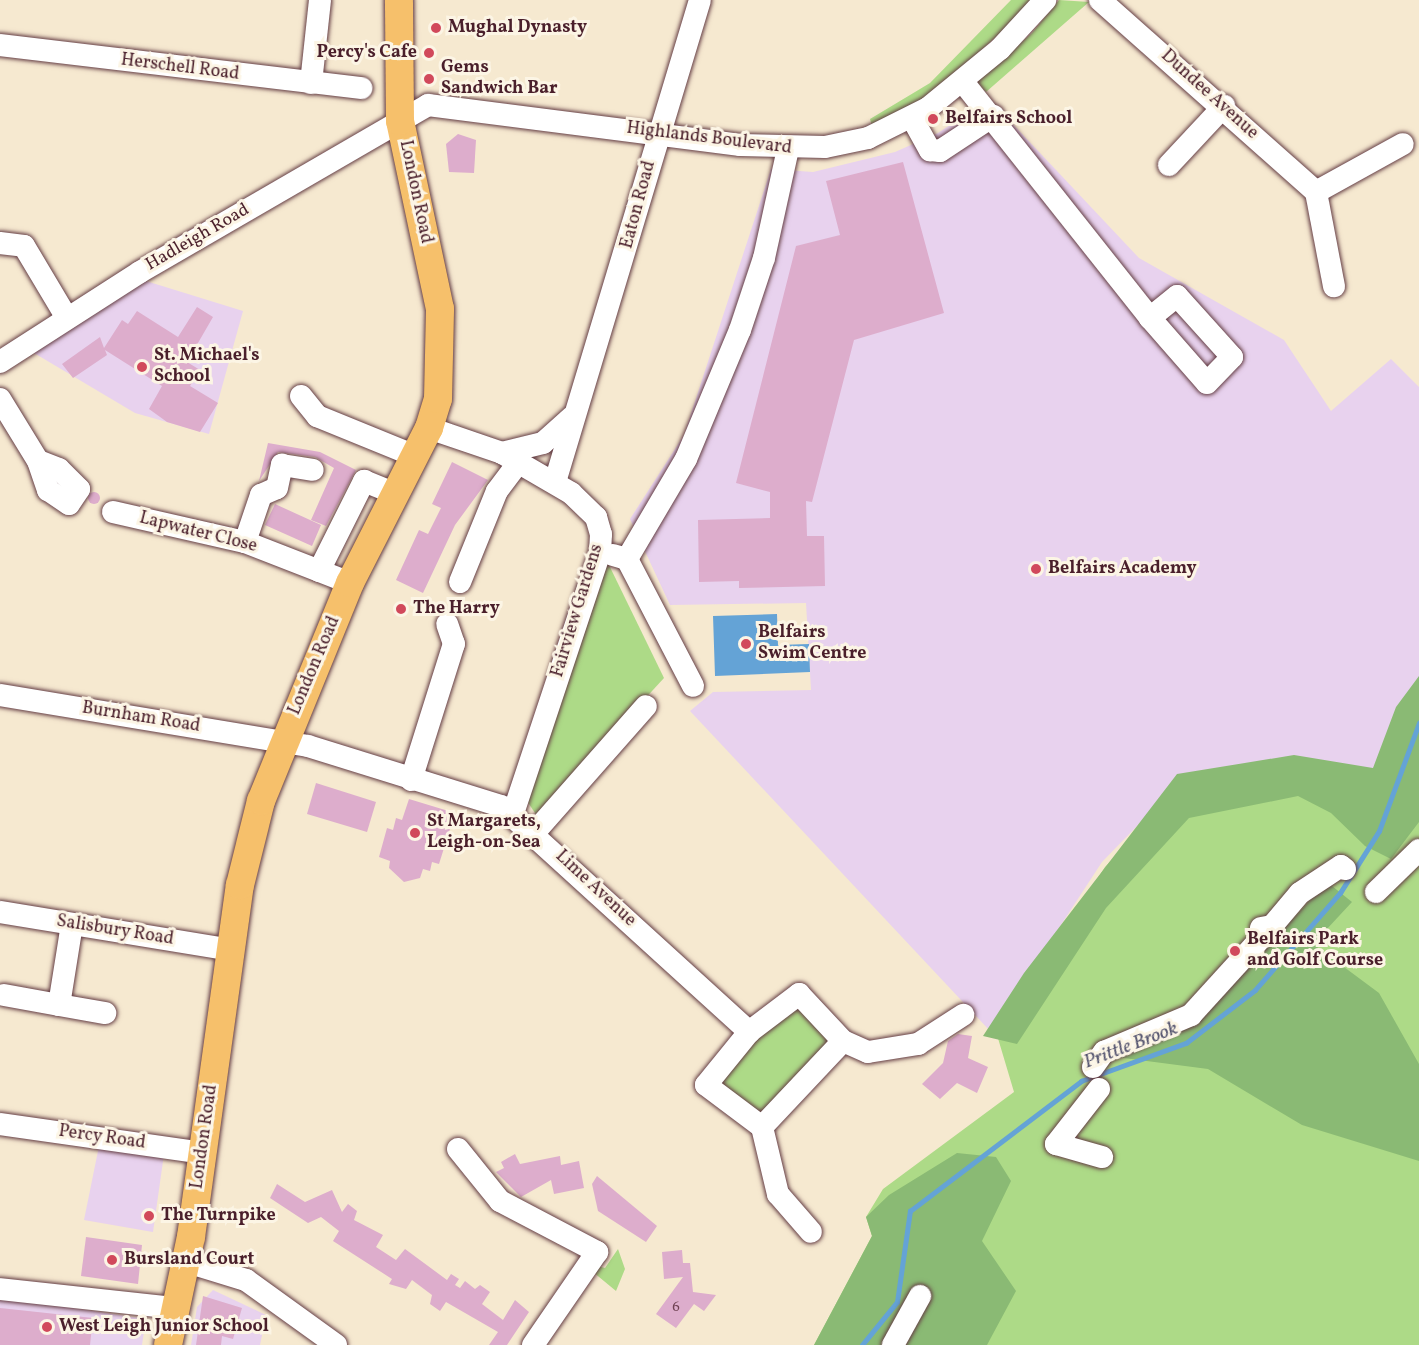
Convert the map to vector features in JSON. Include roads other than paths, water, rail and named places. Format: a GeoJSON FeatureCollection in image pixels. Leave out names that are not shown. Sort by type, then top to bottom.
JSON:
{"type":"FeatureCollection","features":[{"type":"Feature","properties":{"kind":"main road","name":"London Road"},"geometry":{"type":"LineString","coordinates":[[168,1345],[174,1308],[187,1262],[240,885],[283,741],[350,583],[429,428],[442,372],[440,309],[400,121],[399,0]]}},
{"type":"Feature","properties":{"kind":"street"},"geometry":{"type":"LineString","coordinates":[[310,83],[320,0]]}},
{"type":"Feature","properties":{"kind":"street","name":"Eaton Road"},"geometry":{"type":"LineString","coordinates":[[555,482],[663,134],[700,0]]}},
{"type":"Feature","properties":{"kind":"street","name":"Highlands Boulevard"},"geometry":{"type":"LineString","coordinates":[[400,121],[428,105],[447,104],[788,149],[868,138],[912,118],[963,82],[1045,0]]}},
{"type":"Feature","properties":{"kind":"street","name":"Dundee Avenue"},"geometry":{"type":"LineString","coordinates":[[1100,0],[1224,106],[1316,192]]}},
{"type":"Feature","properties":{"kind":"street","name":"Herschell Road"},"geometry":{"type":"LineString","coordinates":[[0,45],[361,88]]}},
{"type":"Feature","properties":{"kind":"street"},"geometry":{"type":"LineString","coordinates":[[963,82],[993,116],[1150,318]]}},
{"type":"Feature","properties":{"kind":"street"},"geometry":{"type":"LineString","coordinates":[[1169,165],[1224,106]]}},
{"type":"Feature","properties":{"kind":"street"},"geometry":{"type":"LineString","coordinates":[[912,118],[930,150],[940,151],[993,116]]}},
{"type":"Feature","properties":{"kind":"street","name":"Hadleigh Road"},"geometry":{"type":"LineString","coordinates":[[0,362],[67,318],[143,277],[400,121]]}},
{"type":"Feature","properties":{"kind":"street"},"geometry":{"type":"LineString","coordinates":[[1334,286],[1316,192],[1403,144]]}},
{"type":"Feature","properties":{"kind":"street"},"geometry":{"type":"LineString","coordinates":[[627,559],[686,459],[740,330],[764,258],[788,149]]}},
{"type":"Feature","properties":{"kind":"street"},"geometry":{"type":"LineString","coordinates":[[0,243],[24,246],[67,318]]}},
{"type":"Feature","properties":{"kind":"street"},"geometry":{"type":"LineString","coordinates":[[301,396],[317,416],[415,456]]}},
{"type":"Feature","properties":{"kind":"street"},"geometry":{"type":"LineString","coordinates":[[0,399],[38,461]]}},
{"type":"Feature","properties":{"kind":"street","name":"Eaton Road"},"geometry":{"type":"LineString","coordinates":[[511,458],[543,443],[577,411]]}},
{"type":"Feature","properties":{"kind":"street"},"geometry":{"type":"LineString","coordinates":[[429,428],[511,458],[460,582]]}},
{"type":"Feature","properties":{"kind":"street","name":"Fairview Gardens"},"geometry":{"type":"LineString","coordinates":[[511,458],[555,482],[596,517],[600,552],[513,814]]}},
{"type":"Feature","properties":{"kind":"street"},"geometry":{"type":"LineString","coordinates":[[244,542],[261,495],[277,488],[282,465],[313,470]]}},
{"type":"Feature","properties":{"kind":"street"},"geometry":{"type":"LineString","coordinates":[[319,571],[364,481],[396,494]]}},
{"type":"Feature","properties":{"kind":"street","name":"Lapwater Close"},"geometry":{"type":"LineString","coordinates":[[113,512],[244,542],[350,583]]}},
{"type":"Feature","properties":{"kind":"street"},"geometry":{"type":"LineString","coordinates":[[600,552],[627,559],[693,686]]}},
{"type":"Feature","properties":{"kind":"street"},"geometry":{"type":"LineString","coordinates":[[411,780],[454,644],[447,624]]}},
{"type":"Feature","properties":{"kind":"street","name":"Burnham Road"},"geometry":{"type":"LineString","coordinates":[[0,695],[283,741]]}},
{"type":"Feature","properties":{"kind":"street"},"geometry":{"type":"LineString","coordinates":[[534,833],[646,706]]}},
{"type":"Feature","properties":{"kind":"street","name":"Lime Avenue"},"geometry":{"type":"LineString","coordinates":[[283,741],[513,814],[748,1032]]}},
{"type":"Feature","properties":{"kind":"street"},"geometry":{"type":"LineString","coordinates":[[1378,894],[1419,850]]}},
{"type":"Feature","properties":{"kind":"street"},"geometry":{"type":"LineString","coordinates":[[1093,1067],[1098,1055],[1191,1015],[1266,927],[1300,892],[1341,866],[1345,869]]}},
{"type":"Feature","properties":{"kind":"street","name":"Salisbury Road"},"geometry":{"type":"LineString","coordinates":[[0,912],[231,950]]}},
{"type":"Feature","properties":{"kind":"street"},"geometry":{"type":"LineString","coordinates":[[59,1005],[72,924]]}},
{"type":"Feature","properties":{"kind":"street"},"geometry":{"type":"LineString","coordinates":[[811,1232],[778,1194],[762,1127],[706,1085],[748,1032],[799,994],[843,1041],[868,1052],[918,1044],[963,1015]]}},
{"type":"Feature","properties":{"kind":"street"},"geometry":{"type":"LineString","coordinates":[[4,995],[105,1013]]}},
{"type":"Feature","properties":{"kind":"street"},"geometry":{"type":"LineString","coordinates":[[762,1127],[843,1041]]}},
{"type":"Feature","properties":{"kind":"street"},"geometry":{"type":"LineString","coordinates":[[1099,1089],[1056,1144],[1102,1157]]}},
{"type":"Feature","properties":{"kind":"street","name":"Percy Road"},"geometry":{"type":"LineString","coordinates":[[0,1124],[204,1153]]}},
{"type":"Feature","properties":{"kind":"street"},"geometry":{"type":"LineString","coordinates":[[458,1149],[500,1201],[597,1252],[533,1345]]}},
{"type":"Feature","properties":{"kind":"street"},"geometry":{"type":"LineString","coordinates":[[187,1262],[246,1280],[336,1345]]}},
{"type":"Feature","properties":{"kind":"street"},"geometry":{"type":"LineString","coordinates":[[0,1289],[174,1308]]}},
{"type":"Feature","properties":{"kind":"street"},"geometry":{"type":"LineString","coordinates":[[893,1345],[920,1296]]}},
{"type":"Feature","properties":{"kind":"water","name":"Belfairs Swim Centre"},"geometry":{"type":"Polygon","coordinates":[[[777,614],[778,645],[809,644],[810,672],[715,676],[713,616],[777,614]]]}},
{"type":"Feature","properties":{"kind":"waterway","name":"Prittle Brook"},"geometry":{"type":"LineString","coordinates":[[862,1345],[897,1302],[910,1211],[1081,1081],[1186,1043],[1255,990],[1340,893],[1379,831],[1419,723]]}},
{"type":"Feature","properties":{"kind":"place","name":"Mughal Dynasty"},"geometry":{"type":"Point","coordinates":[436,28]}},
{"type":"Feature","properties":{"kind":"place","name":"Percy's Cafe"},"geometry":{"type":"Point","coordinates":[429,53]}},
{"type":"Feature","properties":{"kind":"place","name":"Gems Sandwich Bar"},"geometry":{"type":"Point","coordinates":[429,79]}},
{"type":"Feature","properties":{"kind":"place","name":"Belfairs School"},"geometry":{"type":"Point","coordinates":[933,119]}},
{"type":"Feature","properties":{"kind":"place","name":"St. Michael's School"},"geometry":{"type":"Point","coordinates":[142,367]}},
{"type":"Feature","properties":{"kind":"place","name":"Belfairs Academy"},"geometry":{"type":"Point","coordinates":[1036,569]}},
{"type":"Feature","properties":{"kind":"place","name":"The Harry"},"geometry":{"type":"Point","coordinates":[401,609]}},
{"type":"Feature","properties":{"kind":"place","name":"Belfairs Swim Centre"},"geometry":{"type":"Point","coordinates":[746,644]}},
{"type":"Feature","properties":{"kind":"place","name":"St Margarets, Leigh-on-Sea"},"geometry":{"type":"Point","coordinates":[415,833]}},
{"type":"Feature","properties":{"kind":"place","name":"Belfairs Park and Golf Course"},"geometry":{"type":"Point","coordinates":[1235,951]}},
{"type":"Feature","properties":{"kind":"place","name":"The Turnpike"},"geometry":{"type":"Point","coordinates":[149,1216]}},
{"type":"Feature","properties":{"kind":"place","name":"Bursland Court"},"geometry":{"type":"Point","coordinates":[112,1260]}},
{"type":"Feature","properties":{"kind":"place","name":"West Leigh Junior School"},"geometry":{"type":"Point","coordinates":[47,1327]}}]}
